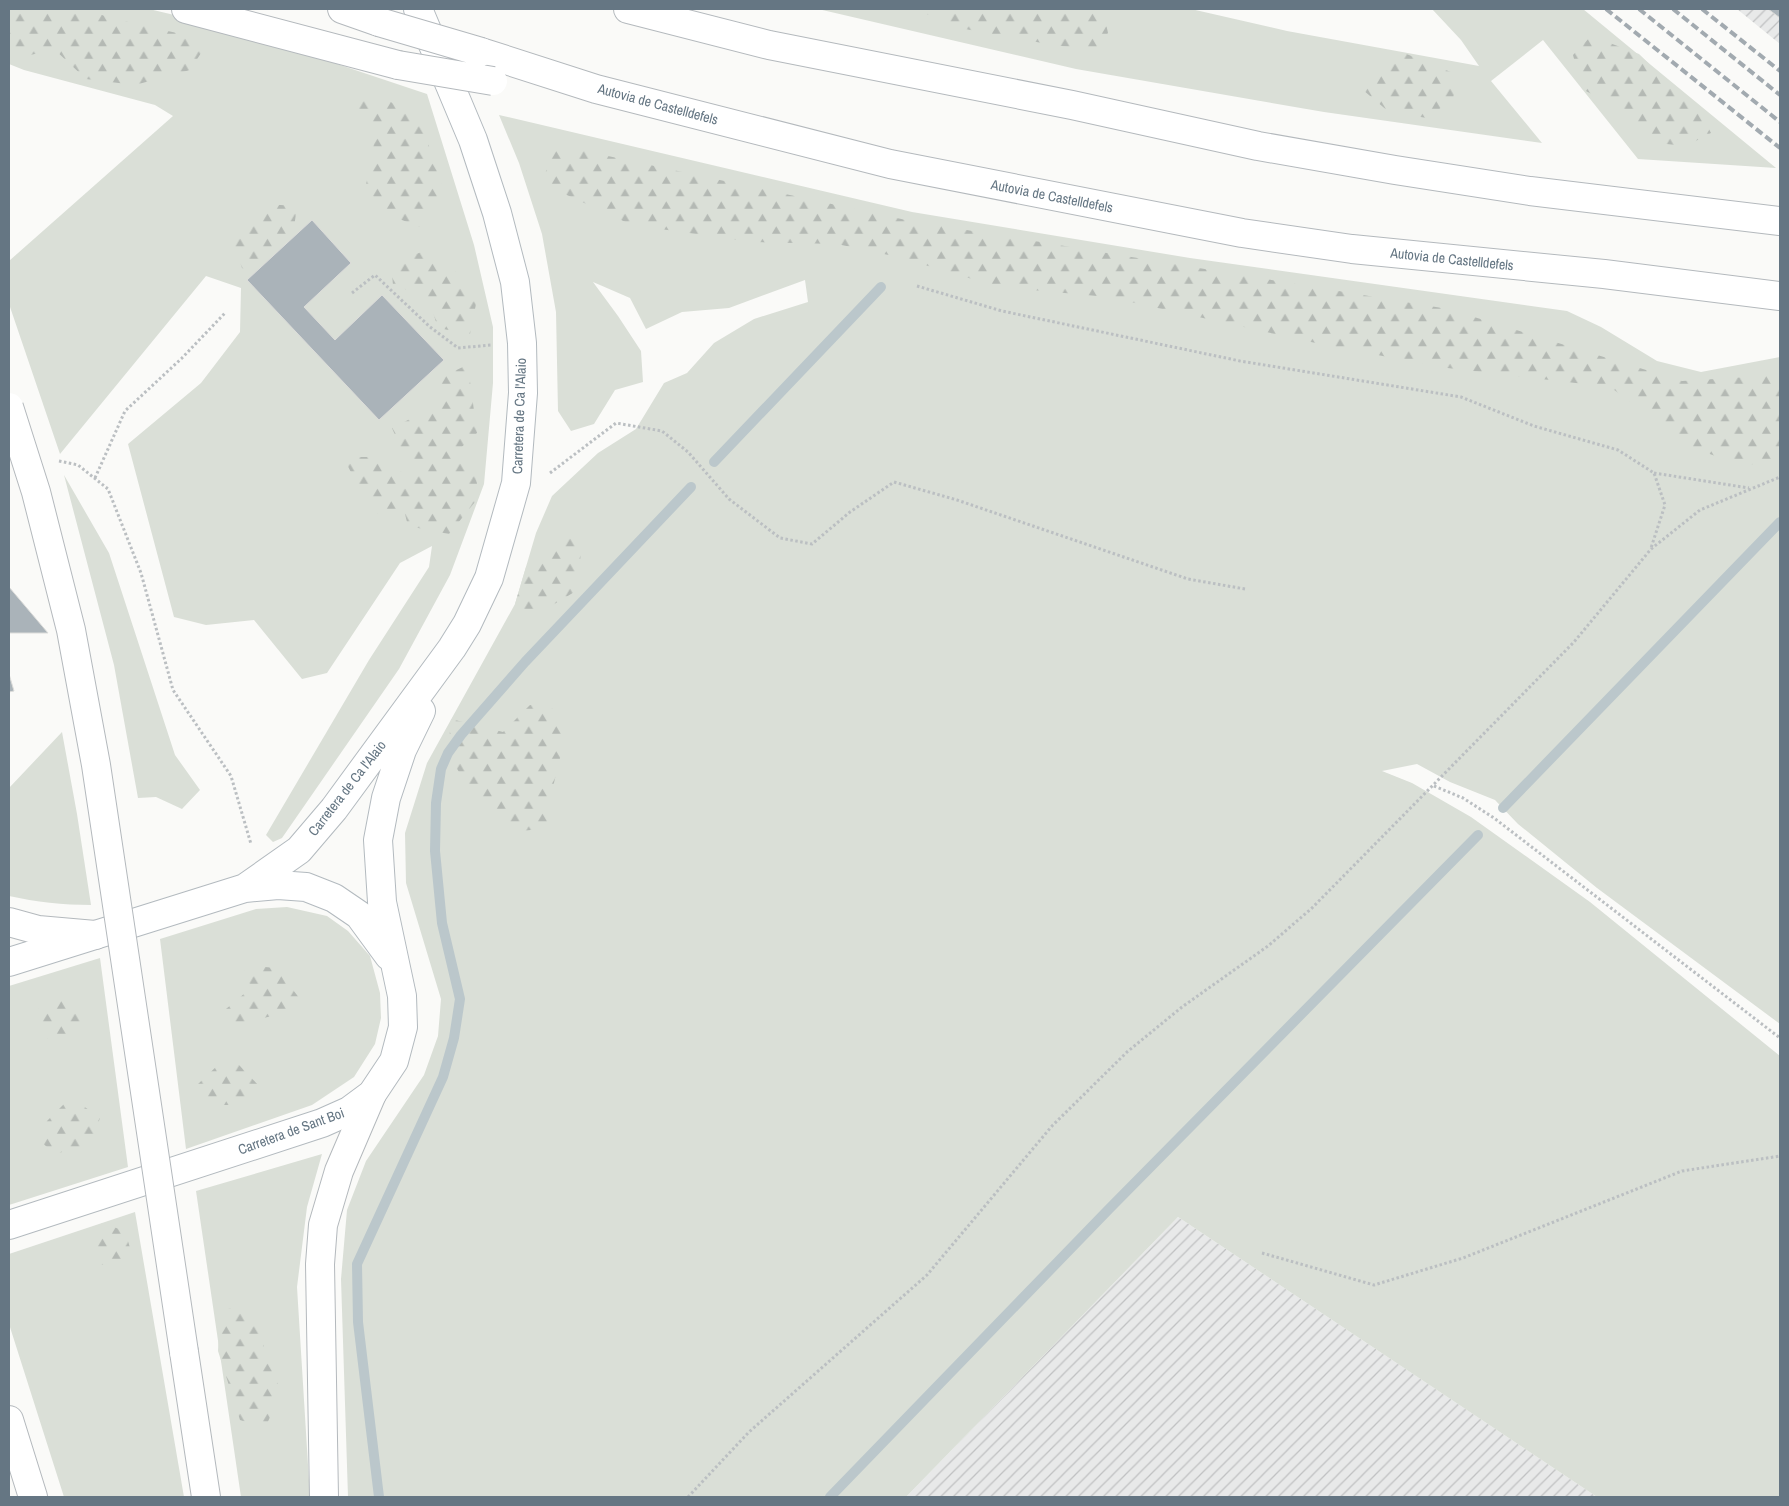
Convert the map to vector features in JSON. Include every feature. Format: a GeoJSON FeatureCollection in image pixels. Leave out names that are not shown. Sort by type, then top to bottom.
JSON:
{"type":"FeatureCollection","features":[{"type":"Feature","properties":{"kind":"main road"},"geometry":{"type":"LineString","coordinates":[[186,9],[398,65],[493,81],[596,89]]}},
{"type":"Feature","properties":{"kind":"main road","name":"Autovia de Castelldefels"},"geometry":{"type":"LineString","coordinates":[[342,9],[596,89],[890,164],[1242,233],[1352,249],[1604,274],[1780,296]]}},
{"type":"Feature","properties":{"kind":"main road","name":"Carretera de Ca l'Alaio"},"geometry":{"type":"LineString","coordinates":[[252,884],[299,850],[452,648],[467,624],[489,578],[516,483],[523,393],[522,343],[515,282],[497,213],[473,140],[418,9]]}},
{"type":"Feature","properties":{"kind":"main road"},"geometry":{"type":"LineString","coordinates":[[628,9],[770,44],[1072,105],[1258,146],[1530,191],[1780,221]]}},
{"type":"Feature","properties":{"kind":"main road"},"geometry":{"type":"LineString","coordinates":[[9,407],[36,492],[73,639],[96,765],[206,1497]]}},
{"type":"Feature","properties":{"kind":"main road","name":"Carretera de Ca l'Alaio"},"geometry":{"type":"LineString","coordinates":[[394,964],[382,902],[378,840],[386,798],[402,750],[452,648]]}},
{"type":"Feature","properties":{"kind":"main road","name":"Carretera de Sant Boi"},"geometry":{"type":"LineString","coordinates":[[9,962],[252,884],[306,887],[334,898],[360,915],[394,964],[402,996],[402,1027],[394,1061],[372,1094],[349,1111],[322,1123],[9,1225]]}},
{"type":"Feature","properties":{"kind":"main road"},"geometry":{"type":"LineString","coordinates":[[9,922],[38,930],[95,935]]}},
{"type":"Feature","properties":{"kind":"main road"},"geometry":{"type":"LineString","coordinates":[[324,1497],[320,1264],[323,1225],[339,1171],[372,1094]]}},
{"type":"Feature","properties":{"kind":"main road"},"geometry":{"type":"LineString","coordinates":[[9,1420],[33,1497]]}},
{"type":"Feature","properties":{"kind":"path"},"geometry":{"type":"LineString","coordinates":[[352,293],[375,275],[430,328],[458,348],[522,343]]}},
{"type":"Feature","properties":{"kind":"path"},"geometry":{"type":"LineString","coordinates":[[917,286],[1002,312],[1240,361],[1461,397],[1534,426],[1618,450],[1654,473],[1750,488]]}},
{"type":"Feature","properties":{"kind":"path"},"geometry":{"type":"LineString","coordinates":[[95,478],[125,411],[182,358],[225,312]]}},
{"type":"Feature","properties":{"kind":"path"},"geometry":{"type":"LineString","coordinates":[[511,502],[616,423],[662,431],[688,452],[729,499],[780,538],[812,544],[850,512],[894,482],[957,500],[1188,579],[1245,589]]}},
{"type":"Feature","properties":{"kind":"path"},"geometry":{"type":"LineString","coordinates":[[56,460],[78,465],[108,489],[141,573],[173,690],[231,776],[249,836],[252,884]]}},
{"type":"Feature","properties":{"kind":"path"},"geometry":{"type":"LineString","coordinates":[[1651,549],[1665,505],[1654,473]]}},
{"type":"Feature","properties":{"kind":"path"},"geometry":{"type":"LineString","coordinates":[[688,1497],[749,1432],[927,1275],[1052,1126],[1127,1052],[1182,1007],[1268,946],[1312,908],[1574,642],[1651,549],[1700,510],[1780,477]]}},
{"type":"Feature","properties":{"kind":"path"},"geometry":{"type":"LineString","coordinates":[[1434,786],[1463,798],[1494,818],[1780,1038]]}},
{"type":"Feature","properties":{"kind":"path"},"geometry":{"type":"LineString","coordinates":[[1262,1253],[1374,1285],[1463,1258],[1682,1171],[1780,1156]]}},
{"type":"Feature","properties":{"kind":"shaded area"},"geometry":{"type":"Polygon","coordinates":[[[1737,9],[1780,9],[1780,44],[1737,9]]]}},
{"type":"Feature","properties":{"kind":"shaded area"},"geometry":{"type":"Polygon","coordinates":[[[1178,1217],[1597,1497],[906,1497],[1178,1217]]]}},
{"type":"Feature","properties":{"kind":"green space"},"geometry":{"type":"Polygon","coordinates":[[[9,9],[149,9],[229,28],[427,94],[474,245],[493,327],[493,383],[484,484],[450,575],[399,669],[282,838],[273,842],[266,835],[369,660],[429,567],[432,546],[400,563],[327,673],[302,679],[254,620],[206,625],[174,617],[128,444],[201,383],[240,332],[241,288],[206,276],[60,454],[9,304],[9,261],[173,116],[155,105],[24,70],[9,64],[9,9]]]}},
{"type":"Feature","properties":{"kind":"green space"},"geometry":{"type":"Polygon","coordinates":[[[9,9],[79,9],[200,38],[203,50],[190,70],[135,85],[86,79],[54,49],[15,59],[9,56],[9,9]]]}},
{"type":"Feature","properties":{"kind":"green space"},"geometry":{"type":"Polygon","coordinates":[[[818,9],[1191,9],[1287,31],[1479,66],[1461,40],[1432,9],[1583,9],[1776,168],[1638,159],[1543,40],[1491,81],[1542,143],[1324,112],[1076,69],[818,9]]]}},
{"type":"Feature","properties":{"kind":"green space"},"geometry":{"type":"Polygon","coordinates":[[[914,9],[1103,9],[1108,33],[1095,50],[1053,45],[965,29],[914,9]]]}},
{"type":"Feature","properties":{"kind":"green space"},"geometry":{"type":"Polygon","coordinates":[[[1591,36],[1639,54],[1701,114],[1711,133],[1686,146],[1657,143],[1645,127],[1611,104],[1582,89],[1573,55],[1591,36]]]}},
{"type":"Feature","properties":{"kind":"green space"},"geometry":{"type":"Polygon","coordinates":[[[1404,53],[1458,75],[1453,99],[1427,118],[1389,112],[1363,90],[1377,70],[1404,53]]]}},
{"type":"Feature","properties":{"kind":"green space"},"geometry":{"type":"Polygon","coordinates":[[[357,97],[385,98],[417,120],[427,140],[446,197],[420,227],[384,213],[366,185],[376,132],[349,112],[357,97]]]}},
{"type":"Feature","properties":{"kind":"green space"},"geometry":{"type":"Polygon","coordinates":[[[499,115],[912,212],[1190,258],[1567,311],[1601,327],[1657,361],[1701,372],[1780,357],[1780,1024],[1597,888],[1518,824],[1495,800],[1450,782],[1417,764],[1382,771],[1412,783],[1471,817],[1590,902],[1780,1056],[1780,1497],[1597,1497],[1178,1217],[906,1497],[348,1497],[341,1279],[347,1210],[366,1161],[424,1075],[438,1036],[441,999],[406,883],[405,833],[427,763],[515,604],[536,533],[552,496],[598,453],[636,429],[664,383],[687,373],[714,343],[754,319],[808,302],[805,280],[729,308],[682,312],[646,329],[630,298],[593,282],[641,351],[643,382],[615,390],[594,424],[571,431],[558,411],[556,312],[542,234],[519,163],[499,115]]]}},
{"type":"Feature","properties":{"kind":"green space"},"geometry":{"type":"Polygon","coordinates":[[[552,144],[906,220],[1448,309],[1682,381],[1780,375],[1780,459],[1743,466],[1696,449],[1610,387],[1439,367],[1311,342],[1108,297],[999,287],[898,257],[837,244],[753,242],[632,225],[543,184],[552,144]]]}},
{"type":"Feature","properties":{"kind":"green space"},"geometry":{"type":"Polygon","coordinates":[[[264,204],[297,206],[290,257],[269,282],[242,268],[232,238],[264,204]]]}},
{"type":"Feature","properties":{"kind":"green space"},"geometry":{"type":"Polygon","coordinates":[[[430,249],[462,277],[476,304],[470,334],[438,328],[428,297],[393,285],[391,263],[430,249]]]}},
{"type":"Feature","properties":{"kind":"green space"},"geometry":{"type":"Polygon","coordinates":[[[469,364],[477,433],[453,455],[475,471],[479,497],[449,534],[408,526],[405,514],[373,514],[343,457],[375,457],[414,479],[392,428],[416,416],[434,411],[442,377],[469,364]]]}},
{"type":"Feature","properties":{"kind":"green space"},"geometry":{"type":"Polygon","coordinates":[[[64,475],[109,553],[175,755],[200,790],[182,809],[156,797],[138,798],[114,665],[64,475]]]}},
{"type":"Feature","properties":{"kind":"green space"},"geometry":{"type":"Polygon","coordinates":[[[566,530],[582,546],[576,591],[531,618],[515,604],[526,567],[566,530]]]}},
{"type":"Feature","properties":{"kind":"green space"},"geometry":{"type":"Polygon","coordinates":[[[530,705],[551,706],[565,738],[549,803],[550,828],[511,832],[467,786],[448,753],[451,719],[503,732],[530,705]]]}},
{"type":"Feature","properties":{"kind":"green space"},"geometry":{"type":"Polygon","coordinates":[[[62,732],[91,905],[50,903],[9,896],[9,788],[62,732]]]}},
{"type":"Feature","properties":{"kind":"green space"},"geometry":{"type":"Polygon","coordinates":[[[287,907],[327,916],[348,931],[370,956],[380,993],[381,1018],[375,1044],[354,1077],[312,1105],[186,1149],[160,939],[256,909],[287,907]]]}},
{"type":"Feature","properties":{"kind":"green space"},"geometry":{"type":"Polygon","coordinates":[[[100,958],[128,1167],[9,1205],[9,986],[100,958]]]}},
{"type":"Feature","properties":{"kind":"green space"},"geometry":{"type":"Polygon","coordinates":[[[243,965],[276,968],[300,999],[287,1012],[233,1026],[220,1014],[251,988],[243,965]]]}},
{"type":"Feature","properties":{"kind":"green space"},"geometry":{"type":"Polygon","coordinates":[[[67,995],[88,1012],[73,1038],[44,1039],[30,1013],[67,995]]]}},
{"type":"Feature","properties":{"kind":"green space"},"geometry":{"type":"Polygon","coordinates":[[[218,1065],[239,1065],[260,1087],[238,1105],[210,1105],[197,1085],[218,1065]]]}},
{"type":"Feature","properties":{"kind":"green space"},"geometry":{"type":"Polygon","coordinates":[[[71,1097],[100,1118],[91,1144],[55,1154],[39,1140],[47,1121],[71,1097]]]}},
{"type":"Feature","properties":{"kind":"green space"},"geometry":{"type":"Polygon","coordinates":[[[322,1154],[307,1207],[297,1287],[310,1497],[241,1497],[196,1191],[322,1154]]]}},
{"type":"Feature","properties":{"kind":"green space"},"geometry":{"type":"Polygon","coordinates":[[[135,1212],[184,1497],[64,1497],[9,1324],[9,1254],[135,1212]]]}},
{"type":"Feature","properties":{"kind":"green space"},"geometry":{"type":"Polygon","coordinates":[[[102,1223],[125,1231],[133,1258],[100,1265],[87,1245],[102,1223]]]}},
{"type":"Feature","properties":{"kind":"green space"},"geometry":{"type":"Polygon","coordinates":[[[244,1307],[259,1333],[281,1393],[265,1428],[240,1420],[218,1351],[220,1310],[244,1307]]]}},
{"type":"Feature","properties":{"kind":"building"},"geometry":{"type":"Polygon","coordinates":[[[1768,9],[1780,9],[1780,18],[1768,9]]]}},
{"type":"Feature","properties":{"kind":"building"},"geometry":{"type":"Polygon","coordinates":[[[312,220],[351,263],[304,307],[335,340],[382,295],[444,360],[379,420],[247,280],[312,220]]]}},
{"type":"Feature","properties":{"kind":"building"},"geometry":{"type":"Polygon","coordinates":[[[9,587],[48,633],[9,633],[9,587]]]}},
{"type":"Feature","properties":{"kind":"building"},"geometry":{"type":"Polygon","coordinates":[[[9,674],[14,691],[9,692],[9,674]]]}},
{"type":"Feature","properties":{"kind":"waterway"},"geometry":{"type":"LineString","coordinates":[[714,462],[881,287]]}},
{"type":"Feature","properties":{"kind":"waterway"},"geometry":{"type":"LineString","coordinates":[[379,1497],[358,1322],[357,1264],[443,1077],[454,1038],[460,999],[442,923],[435,851],[436,803],[441,769],[448,753],[461,735],[525,662],[691,487]]}},
{"type":"Feature","properties":{"kind":"waterway"},"geometry":{"type":"LineString","coordinates":[[1503,808],[1780,522]]}},
{"type":"Feature","properties":{"kind":"waterway"},"geometry":{"type":"LineString","coordinates":[[830,1497],[1109,1209],[1478,835]]}},
{"type":"Feature","properties":{"kind":"railway"},"geometry":{"type":"LineString","coordinates":[[1606,9],[1780,148]]}},
{"type":"Feature","properties":{"kind":"railway"},"geometry":{"type":"LineString","coordinates":[[1639,9],[1780,122]]}},
{"type":"Feature","properties":{"kind":"railway"},"geometry":{"type":"LineString","coordinates":[[1673,9],[1780,95]]}},
{"type":"Feature","properties":{"kind":"railway"},"geometry":{"type":"LineString","coordinates":[[1702,9],[1780,71]]}}]}
